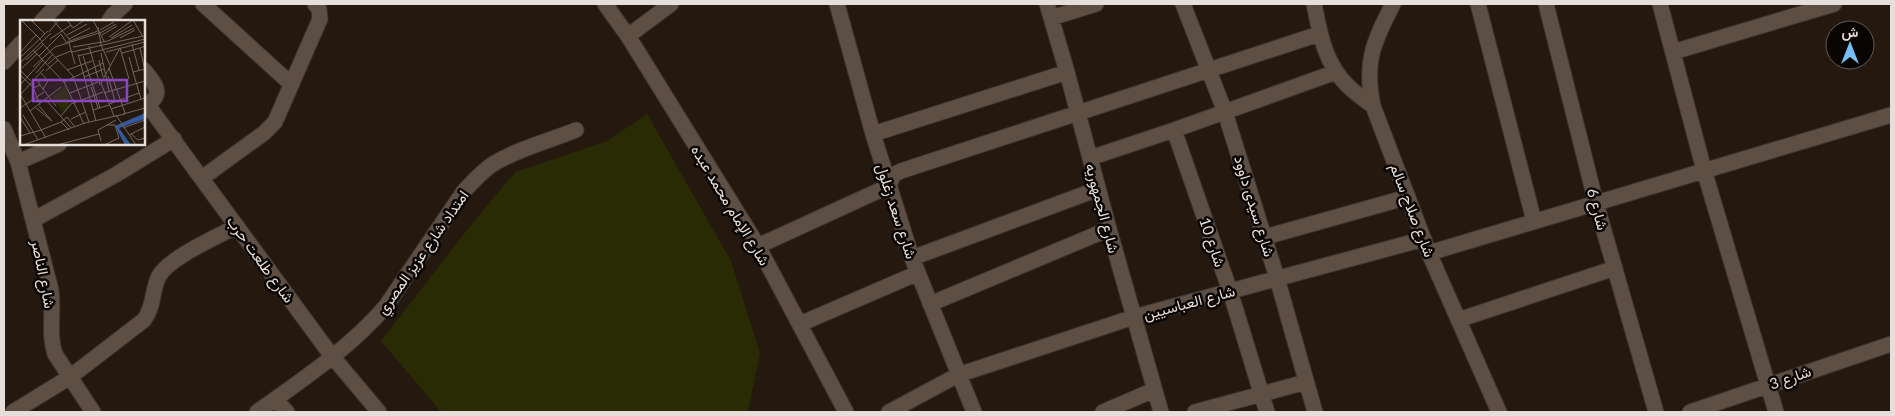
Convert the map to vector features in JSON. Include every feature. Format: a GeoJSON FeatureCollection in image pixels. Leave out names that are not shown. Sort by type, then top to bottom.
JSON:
{"type":"FeatureCollection","features":[{"type":"Feature","properties":{"kind":"street"},"geometry":{"type":"LineString","coordinates":[[43,20],[58,4]]}},
{"type":"Feature","properties":{"kind":"street"},"geometry":{"type":"LineString","coordinates":[[110,20],[125,4]]}},
{"type":"Feature","properties":{"kind":"street"},"geometry":{"type":"LineString","coordinates":[[203,4],[291,84]]}},
{"type":"Feature","properties":{"kind":"street"},"geometry":{"type":"LineString","coordinates":[[202,178],[264,133],[275,122],[320,18],[319,9],[315,4]]}},
{"type":"Feature","properties":{"kind":"street","name":"شارع الإمام محمد عبده"},"geometry":{"type":"LineString","coordinates":[[605,4],[628,36],[758,246],[846,412]]}},
{"type":"Feature","properties":{"kind":"street"},"geometry":{"type":"LineString","coordinates":[[628,36],[671,4]]}},
{"type":"Feature","properties":{"kind":"street","name":"شارع سعد زغلول"},"geometry":{"type":"LineString","coordinates":[[837,4],[873,134],[912,258],[974,412]]}},
{"type":"Feature","properties":{"kind":"street"},"geometry":{"type":"LineString","coordinates":[[1049,11],[1096,4]]}},
{"type":"Feature","properties":{"kind":"street","name":"شارع سيدى داوود"},"geometry":{"type":"LineString","coordinates":[[1183,4],[1225,112],[1265,237],[1315,412]]}},
{"type":"Feature","properties":{"kind":"street"},"geometry":{"type":"LineString","coordinates":[[1314,4],[1326,54],[1336,72],[1349,87],[1373,106]]}},
{"type":"Feature","properties":{"kind":"street","name":"شارع صلاح سالم"},"geometry":{"type":"LineString","coordinates":[[1392,4],[1374,42],[1369,63],[1369,85],[1373,106],[1429,253],[1499,412]]}},
{"type":"Feature","properties":{"kind":"street"},"geometry":{"type":"LineString","coordinates":[[1478,4],[1534,221]]}},
{"type":"Feature","properties":{"kind":"street","name":"شارع 6"},"geometry":{"type":"LineString","coordinates":[[1546,4],[1596,202],[1656,412]]}},
{"type":"Feature","properties":{"kind":"street"},"geometry":{"type":"LineString","coordinates":[[1660,4],[1704,170],[1776,412]]}},
{"type":"Feature","properties":{"kind":"street"},"geometry":{"type":"LineString","coordinates":[[1672,52],[1834,4]]}},
{"type":"Feature","properties":{"kind":"street","name":"شارع الجمهوريه"},"geometry":{"type":"LineString","coordinates":[[1049,11],[1161,412]]}},
{"type":"Feature","properties":{"kind":"street"},"geometry":{"type":"LineString","coordinates":[[758,246],[889,186],[893,175],[901,171],[1320,34]]}},
{"type":"Feature","properties":{"kind":"street"},"geometry":{"type":"LineString","coordinates":[[4,62],[20,44]]}},
{"type":"Feature","properties":{"kind":"street"},"geometry":{"type":"LineString","coordinates":[[145,71],[156,87],[156,97],[146,105]]}},
{"type":"Feature","properties":{"kind":"street"},"geometry":{"type":"LineString","coordinates":[[873,134],[1067,72]]}},
{"type":"Feature","properties":{"kind":"street"},"geometry":{"type":"LineString","coordinates":[[1090,158],[1336,72]]}},
{"type":"Feature","properties":{"kind":"street","name":"شارع طلعت حرب"},"geometry":{"type":"LineString","coordinates":[[146,105],[174,139],[332,355],[378,412]]}},
{"type":"Feature","properties":{"kind":"street"},"geometry":{"type":"LineString","coordinates":[[1429,253],[1891,115]]}},
{"type":"Feature","properties":{"kind":"street","name":"شارع الناصر"},"geometry":{"type":"LineString","coordinates":[[4,129],[18,162],[52,300],[52,343],[55,354],[93,412]]}},
{"type":"Feature","properties":{"kind":"street","name":"امتداد شارع عزيز المصري"},"geometry":{"type":"LineString","coordinates":[[257,412],[356,337],[386,306],[464,191],[477,177],[493,164],[576,130]]}},
{"type":"Feature","properties":{"kind":"street","name":"شارع 10"},"geometry":{"type":"LineString","coordinates":[[1174,130],[1230,291],[1266,412]]}},
{"type":"Feature","properties":{"kind":"street"},"geometry":{"type":"LineString","coordinates":[[33,220],[117,174],[174,139]]}},
{"type":"Feature","properties":{"kind":"street"},"geometry":{"type":"LineString","coordinates":[[18,162],[57,145]]}},
{"type":"Feature","properties":{"kind":"street"},"geometry":{"type":"LineString","coordinates":[[912,258],[1098,190]]}},
{"type":"Feature","properties":{"kind":"street"},"geometry":{"type":"LineString","coordinates":[[1265,237],[1408,197]]}},
{"type":"Feature","properties":{"kind":"street"},"geometry":{"type":"LineString","coordinates":[[13,412],[70,376],[144,320],[151,311],[159,276],[169,263],[237,226]]}},
{"type":"Feature","properties":{"kind":"street"},"geometry":{"type":"LineString","coordinates":[[930,304],[1109,229]]}},
{"type":"Feature","properties":{"kind":"street","name":"شارع العباسيين"},"geometry":{"type":"LineString","coordinates":[[889,412],[958,375],[1134,317],[1424,239]]}},
{"type":"Feature","properties":{"kind":"street"},"geometry":{"type":"LineString","coordinates":[[1458,320],[1614,268]]}},
{"type":"Feature","properties":{"kind":"street"},"geometry":{"type":"LineString","coordinates":[[800,324],[918,273]]}},
{"type":"Feature","properties":{"kind":"street","name":"شارع 3"},"geometry":{"type":"LineString","coordinates":[[1690,412],[1891,344]]}},
{"type":"Feature","properties":{"kind":"street"},"geometry":{"type":"LineString","coordinates":[[1195,412],[1306,382]]}},
{"type":"Feature","properties":{"kind":"street"},"geometry":{"type":"LineString","coordinates":[[1102,412],[1154,390]]}},
{"type":"Feature","properties":{"kind":"street"},"geometry":{"type":"LineString","coordinates":[[275,399],[287,412]]}},
{"type":"Feature","properties":{"kind":"green space"},"geometry":{"type":"Polygon","coordinates":[[[647,114],[731,261],[760,353],[748,412],[441,412],[381,341],[467,230],[515,172],[607,141],[647,114]]]}}]}
